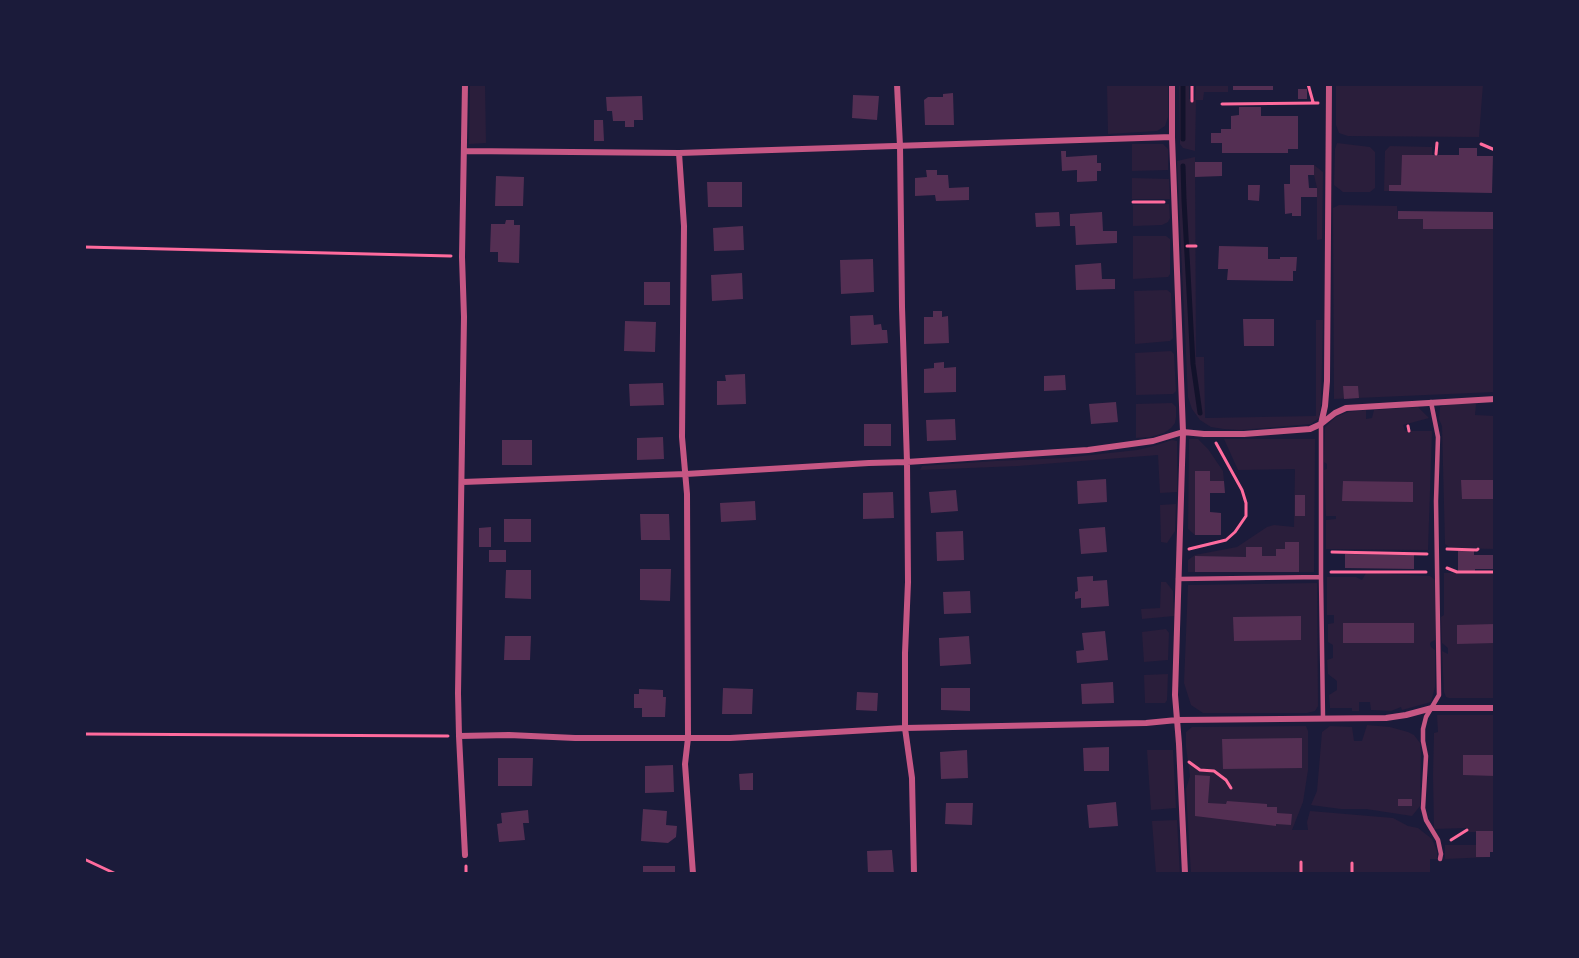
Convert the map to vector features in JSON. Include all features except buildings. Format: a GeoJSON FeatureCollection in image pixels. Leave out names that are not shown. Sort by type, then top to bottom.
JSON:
{"type":"FeatureCollection","features":[{"type":"Feature","properties":{"kind":"street"},"geometry":{"type":"LineString","coordinates":[[465,84],[459,736],[465,855]]}},
{"type":"Feature","properties":{"kind":"street"},"geometry":{"type":"LineString","coordinates":[[897,84],[907,462],[908,582],[905,728],[912,778],[914,874]]}},
{"type":"Feature","properties":{"kind":"street"},"geometry":{"type":"LineString","coordinates":[[1172,84],[1183,432],[1175,695],[1185,874]]}},
{"type":"Feature","properties":{"kind":"street"},"geometry":{"type":"LineString","coordinates":[[1321,424],[1327,381],[1329,84]]}},
{"type":"Feature","properties":{"kind":"street"},"geometry":{"type":"LineString","coordinates":[[464,151],[680,153],[1172,137]]}},
{"type":"Feature","properties":{"kind":"street"},"geometry":{"type":"LineString","coordinates":[[680,153],[684,226],[682,437],[686,474],[688,738],[685,764],[693,874]]}},
{"type":"Feature","properties":{"kind":"street"},"geometry":{"type":"LineString","coordinates":[[462,482],[686,474],[1088,450],[1153,441],[1183,432],[1244,434],[1310,429],[1321,424],[1335,412],[1346,408],[1495,399]]}},
{"type":"Feature","properties":{"kind":"street"},"geometry":{"type":"LineString","coordinates":[[459,736],[730,738],[905,728],[1146,723],[1177,720],[1386,718],[1432,708],[1495,708]]}},
{"type":"Feature","properties":{"kind":"lane"},"geometry":{"type":"LineString","coordinates":[[1431,402],[1438,437],[1436,501],[1439,695],[1426,717],[1423,729],[1426,756],[1423,808],[1426,820],[1438,840],[1440,859]]}},
{"type":"Feature","properties":{"kind":"lane"},"geometry":{"type":"LineString","coordinates":[[1321,424],[1323,718]]}},
{"type":"Feature","properties":{"kind":"lane"},"geometry":{"type":"LineString","coordinates":[[1178,579],[1321,574]]}},
{"type":"Feature","properties":{"kind":"path"},"geometry":{"type":"LineString","coordinates":[[1192,84],[1192,101]]}},
{"type":"Feature","properties":{"kind":"path"},"geometry":{"type":"LineString","coordinates":[[1308,84],[1314,103]]}},
{"type":"Feature","properties":{"kind":"path"},"geometry":{"type":"LineString","coordinates":[[1222,104],[1329,103]]}},
{"type":"Feature","properties":{"kind":"path"},"geometry":{"type":"LineString","coordinates":[[1436,154],[1437,143]]}},
{"type":"Feature","properties":{"kind":"path"},"geometry":{"type":"LineString","coordinates":[[1481,144],[1495,150]]}},
{"type":"Feature","properties":{"kind":"path"},"geometry":{"type":"LineString","coordinates":[[1132,202],[1174,201]]}},
{"type":"Feature","properties":{"kind":"path"},"geometry":{"type":"LineString","coordinates":[[84,247],[462,257]]}},
{"type":"Feature","properties":{"kind":"path"},"geometry":{"type":"LineString","coordinates":[[1179,552],[1226,540],[1246,516],[1246,503],[1242,490],[1211,434]]}},
{"type":"Feature","properties":{"kind":"path"},"geometry":{"type":"LineString","coordinates":[[1321,552],[1437,552],[1478,549]]}},
{"type":"Feature","properties":{"kind":"path"},"geometry":{"type":"LineString","coordinates":[[1437,563],[1457,572],[1495,572]]}},
{"type":"Feature","properties":{"kind":"path"},"geometry":{"type":"LineString","coordinates":[[1321,574],[1437,572]]}},
{"type":"Feature","properties":{"kind":"path"},"geometry":{"type":"LineString","coordinates":[[84,734],[459,736]]}},
{"type":"Feature","properties":{"kind":"path"},"geometry":{"type":"LineString","coordinates":[[1180,757],[1193,763],[1200,770],[1214,771],[1226,780],[1231,788]]}},
{"type":"Feature","properties":{"kind":"path"},"geometry":{"type":"LineString","coordinates":[[1451,840],[1467,830]]}},
{"type":"Feature","properties":{"kind":"path"},"geometry":{"type":"LineString","coordinates":[[84,859],[116,874]]}},
{"type":"Feature","properties":{"kind":"path"},"geometry":{"type":"LineString","coordinates":[[1301,862],[1301,874]]}},
{"type":"Feature","properties":{"kind":"path"},"geometry":{"type":"LineString","coordinates":[[1352,862],[1352,874]]}},
{"type":"Feature","properties":{"kind":"shaded area"},"geometry":{"type":"Polygon","coordinates":[[[470,84],[485,84],[486,143],[469,144],[470,84]]]}},
{"type":"Feature","properties":{"kind":"shaded area"},"geometry":{"type":"Polygon","coordinates":[[[1107,84],[1168,84],[1168,117],[1165,126],[1157,131],[1108,134],[1107,84]]]}},
{"type":"Feature","properties":{"kind":"shaded area"},"geometry":{"type":"Polygon","coordinates":[[[1179,84],[1189,84],[1189,99],[1195,100],[1196,84],[1228,84],[1228,92],[1204,92],[1203,100],[1196,100],[1195,151],[1183,148],[1180,144],[1179,84]]]}},
{"type":"Feature","properties":{"kind":"shaded area"},"geometry":{"type":"Polygon","coordinates":[[[1336,84],[1483,84],[1479,137],[1348,136],[1339,133],[1336,125],[1336,84]]]}},
{"type":"Feature","properties":{"kind":"shaded area"},"geometry":{"type":"Polygon","coordinates":[[[1337,143],[1370,147],[1375,152],[1375,188],[1370,192],[1343,192],[1334,185],[1337,143]]]}},
{"type":"Feature","properties":{"kind":"shaded area"},"geometry":{"type":"Polygon","coordinates":[[[1132,144],[1163,144],[1168,149],[1168,170],[1132,171],[1132,144]]]}},
{"type":"Feature","properties":{"kind":"shaded area"},"geometry":{"type":"Polygon","coordinates":[[[1390,146],[1432,147],[1432,156],[1401,185],[1389,185],[1389,191],[1384,191],[1385,151],[1390,146]]]}},
{"type":"Feature","properties":{"kind":"shaded area"},"geometry":{"type":"Polygon","coordinates":[[[1195,157],[1196,357],[1204,357],[1205,418],[1316,416],[1316,320],[1323,320],[1321,404],[1319,418],[1311,424],[1241,430],[1224,429],[1211,427],[1200,420],[1192,409],[1188,397],[1177,161],[1195,157]]]}},
{"type":"Feature","properties":{"kind":"shaded area"},"geometry":{"type":"Polygon","coordinates":[[[1314,165],[1323,172],[1322,239],[1317,240],[1317,188],[1314,165]]]}},
{"type":"Feature","properties":{"kind":"shaded area"},"geometry":{"type":"Polygon","coordinates":[[[1132,178],[1169,179],[1170,199],[1132,199],[1132,178]]]}},
{"type":"Feature","properties":{"kind":"shaded area"},"geometry":{"type":"Polygon","coordinates":[[[1169,204],[1168,222],[1162,225],[1133,226],[1133,205],[1169,204]]]}},
{"type":"Feature","properties":{"kind":"shaded area"},"geometry":{"type":"Polygon","coordinates":[[[1339,205],[1397,206],[1398,219],[1423,219],[1423,229],[1495,229],[1495,392],[1334,399],[1333,208],[1339,205]]]}},
{"type":"Feature","properties":{"kind":"shaded area"},"geometry":{"type":"Polygon","coordinates":[[[1133,236],[1166,236],[1170,239],[1170,274],[1168,277],[1133,279],[1133,236]]]}},
{"type":"Feature","properties":{"kind":"shaded area"},"geometry":{"type":"Polygon","coordinates":[[[1167,290],[1171,293],[1173,338],[1170,341],[1135,344],[1134,291],[1167,290]]]}},
{"type":"Feature","properties":{"kind":"shaded area"},"geometry":{"type":"Polygon","coordinates":[[[1171,351],[1174,354],[1176,391],[1173,394],[1136,395],[1135,353],[1171,351]]]}},
{"type":"Feature","properties":{"kind":"shaded area"},"geometry":{"type":"Polygon","coordinates":[[[1172,403],[1176,407],[1176,417],[1171,428],[1164,433],[1150,437],[1136,438],[1136,404],[1172,403]]]}},
{"type":"Feature","properties":{"kind":"shaded area"},"geometry":{"type":"Polygon","coordinates":[[[1450,403],[1476,404],[1475,415],[1495,416],[1494,549],[1451,548],[1445,544],[1442,426],[1439,419],[1440,407],[1450,403]]]}},
{"type":"Feature","properties":{"kind":"shaded area"},"geometry":{"type":"Polygon","coordinates":[[[1418,407],[1429,418],[1403,425],[1405,431],[1432,431],[1428,550],[1326,549],[1326,520],[1336,519],[1336,516],[1326,516],[1325,427],[1336,417],[1348,412],[1366,410],[1366,419],[1372,418],[1374,410],[1418,407]]]}},
{"type":"Feature","properties":{"kind":"shaded area"},"geometry":{"type":"Polygon","coordinates":[[[1189,439],[1198,439],[1208,449],[1223,471],[1224,481],[1210,481],[1209,471],[1195,471],[1195,535],[1188,529],[1189,439]]]}},
{"type":"Feature","properties":{"kind":"shaded area"},"geometry":{"type":"Polygon","coordinates":[[[1224,439],[1315,439],[1314,572],[1299,572],[1299,542],[1285,542],[1285,549],[1276,549],[1276,556],[1262,556],[1261,547],[1246,547],[1246,557],[1195,557],[1195,572],[1188,572],[1188,560],[1195,555],[1237,547],[1267,527],[1274,525],[1294,527],[1295,469],[1238,470],[1224,439]]]}},
{"type":"Feature","properties":{"kind":"shaded area"},"geometry":{"type":"Polygon","coordinates":[[[1172,440],[1177,441],[1177,492],[1160,493],[1158,455],[1018,466],[920,470],[922,466],[1064,458],[1137,450],[1172,440]]]}},
{"type":"Feature","properties":{"kind":"shaded area"},"geometry":{"type":"Polygon","coordinates":[[[1176,504],[1175,531],[1167,543],[1161,542],[1160,505],[1176,504]]]}},
{"type":"Feature","properties":{"kind":"shaded area"},"geometry":{"type":"Polygon","coordinates":[[[1366,573],[1430,576],[1435,580],[1435,640],[1430,644],[1435,650],[1435,687],[1431,702],[1391,711],[1371,710],[1370,702],[1359,702],[1359,711],[1352,711],[1352,708],[1330,708],[1329,695],[1337,690],[1337,681],[1328,674],[1327,660],[1333,658],[1333,645],[1328,642],[1328,624],[1334,623],[1334,615],[1327,615],[1327,577],[1356,577],[1362,580],[1366,573]]]}},
{"type":"Feature","properties":{"kind":"shaded area"},"geometry":{"type":"Polygon","coordinates":[[[1444,573],[1495,573],[1495,698],[1446,697],[1442,651],[1448,654],[1448,648],[1442,643],[1441,617],[1444,615],[1444,573]]]}},
{"type":"Feature","properties":{"kind":"shaded area"},"geometry":{"type":"Polygon","coordinates":[[[1161,582],[1166,582],[1173,591],[1174,616],[1142,619],[1141,609],[1160,608],[1161,582]]]}},
{"type":"Feature","properties":{"kind":"shaded area"},"geometry":{"type":"Polygon","coordinates":[[[1317,583],[1318,706],[1315,711],[1307,713],[1203,713],[1191,705],[1184,683],[1188,585],[1317,583]]]}},
{"type":"Feature","properties":{"kind":"shaded area"},"geometry":{"type":"Polygon","coordinates":[[[1166,629],[1169,633],[1168,660],[1144,662],[1142,632],[1166,629]]]}},
{"type":"Feature","properties":{"kind":"shaded area"},"geometry":{"type":"Polygon","coordinates":[[[1168,674],[1165,703],[1145,703],[1144,675],[1168,674]]]}},
{"type":"Feature","properties":{"kind":"shaded area"},"geometry":{"type":"Polygon","coordinates":[[[1437,715],[1495,715],[1495,852],[1490,852],[1490,857],[1445,859],[1445,845],[1476,845],[1476,832],[1468,832],[1466,828],[1434,829],[1434,733],[1438,732],[1437,715]]]}},
{"type":"Feature","properties":{"kind":"shaded area"},"geometry":{"type":"Polygon","coordinates":[[[1367,725],[1390,727],[1408,732],[1414,735],[1420,743],[1420,806],[1412,816],[1366,809],[1341,809],[1311,805],[1317,791],[1322,732],[1330,726],[1352,727],[1354,741],[1362,741],[1367,725]]]}},
{"type":"Feature","properties":{"kind":"shaded area"},"geometry":{"type":"Polygon","coordinates":[[[1306,726],[1308,770],[1303,802],[1292,830],[1308,830],[1307,822],[1310,811],[1393,818],[1408,826],[1418,828],[1432,839],[1437,851],[1437,859],[1430,859],[1430,874],[1191,874],[1186,789],[1190,776],[1186,732],[1192,727],[1306,726]]]}},
{"type":"Feature","properties":{"kind":"shaded area"},"geometry":{"type":"Polygon","coordinates":[[[1147,750],[1173,750],[1176,808],[1151,810],[1147,750]]]}},
{"type":"Feature","properties":{"kind":"shaded area"},"geometry":{"type":"Polygon","coordinates":[[[1177,820],[1180,874],[1156,874],[1152,821],[1177,820]]]}},
{"type":"Feature","properties":{"kind":"waterway"},"geometry":{"type":"LineString","coordinates":[[1183,84],[1183,139]]}},
{"type":"Feature","properties":{"kind":"waterway"},"geometry":{"type":"LineString","coordinates":[[1183,166],[1193,364],[1200,413]]}}]}
